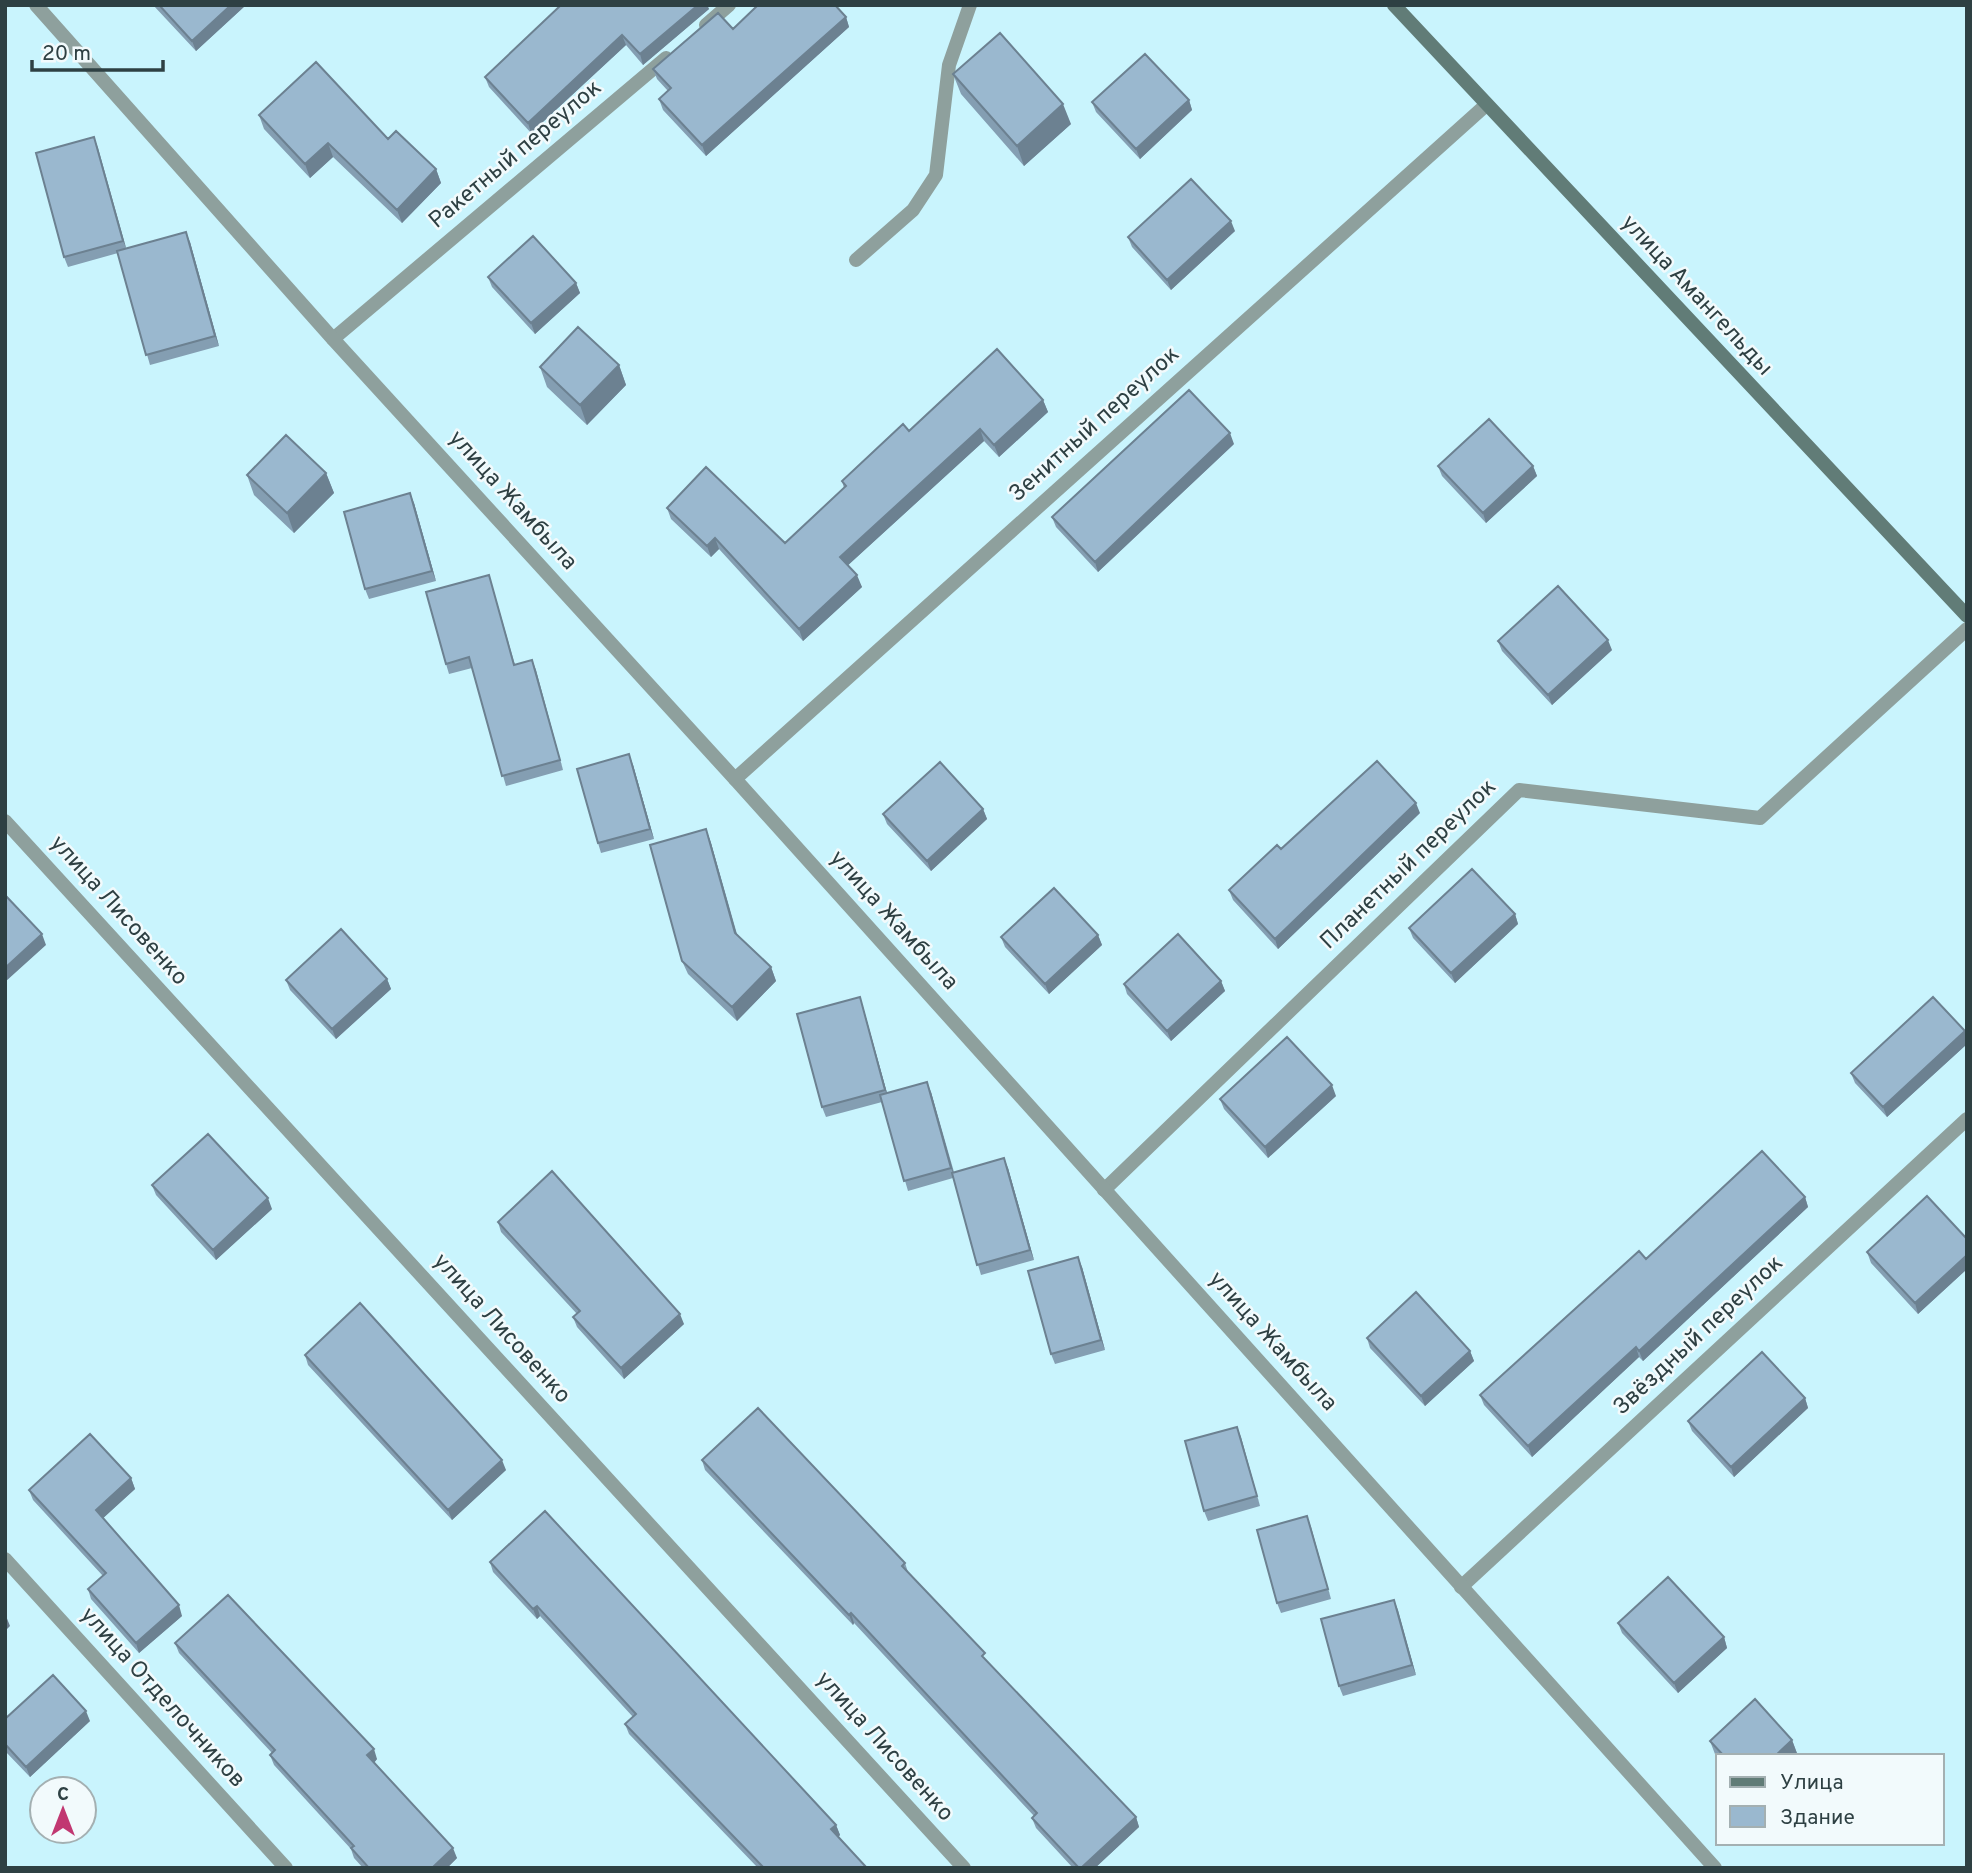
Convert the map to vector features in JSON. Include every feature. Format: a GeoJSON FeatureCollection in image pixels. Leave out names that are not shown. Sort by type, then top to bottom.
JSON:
{"type":"FeatureCollection","features":[{"type":"Feature","properties":{"kind":"street","name":"улица Жамбыла"},"geometry":{"type":"LineString","coordinates":[[36,5],[333,339],[735,779],[1715,1868]]}},
{"type":"Feature","properties":{"kind":"street"},"geometry":{"type":"LineString","coordinates":[[697,32],[729,5]]}},
{"type":"Feature","properties":{"kind":"street"},"geometry":{"type":"LineString","coordinates":[[856,260],[913,209],[936,175],[949,65],[970,5]]}},
{"type":"Feature","properties":{"kind":"street","name":"улица Амангельды"},"geometry":{"type":"LineString","coordinates":[[1394,5],[1967,616]]}},
{"type":"Feature","properties":{"kind":"street","name":"Ракетный переулок"},"geometry":{"type":"LineString","coordinates":[[333,339],[675,50]]}},
{"type":"Feature","properties":{"kind":"street","name":"Зенитный переулок"},"geometry":{"type":"LineString","coordinates":[[735,779],[1486,105]]}},
{"type":"Feature","properties":{"kind":"street","name":"Планетный переулок"},"geometry":{"type":"LineString","coordinates":[[1104,1190],[1519,790],[1760,818],[1967,629]]}},
{"type":"Feature","properties":{"kind":"street","name":"улица Лисовенко"},"geometry":{"type":"LineString","coordinates":[[5,821],[964,1868]]}},
{"type":"Feature","properties":{"kind":"street","name":"Звёздный переулок"},"geometry":{"type":"LineString","coordinates":[[1461,1587],[1967,1119]]}},
{"type":"Feature","properties":{"kind":"street","name":"улица Отделочников"},"geometry":{"type":"LineString","coordinates":[[5,1559],[286,1868]]}},
{"type":"Feature","properties":{"kind":"building"},"geometry":{"type":"Polygon","coordinates":[[[159,5],[231,5],[192,41],[159,5]]]}},
{"type":"Feature","properties":{"kind":"building"},"geometry":{"type":"Polygon","coordinates":[[[561,5],[698,5],[640,54],[622,35],[528,123],[485,77],[561,5]]]}},
{"type":"Feature","properties":{"kind":"building"},"geometry":{"type":"Polygon","coordinates":[[[758,5],[835,5],[846,17],[702,145],[659,99],[671,88],[653,69],[718,13],[733,29],[758,5]]]}},
{"type":"Feature","properties":{"kind":"building"},"geometry":{"type":"Polygon","coordinates":[[[1000,33],[1063,104],[1017,146],[953,74],[1000,33]]]}},
{"type":"Feature","properties":{"kind":"building"},"geometry":{"type":"Polygon","coordinates":[[[1145,54],[1189,100],[1136,149],[1092,102],[1145,54]]]}},
{"type":"Feature","properties":{"kind":"building"},"geometry":{"type":"Polygon","coordinates":[[[316,62],[388,139],[396,131],[436,169],[397,210],[328,143],[305,164],[259,115],[316,62]]]}},
{"type":"Feature","properties":{"kind":"building"},"geometry":{"type":"Polygon","coordinates":[[[94,137],[123,241],[64,257],[36,153],[94,137]]]}},
{"type":"Feature","properties":{"kind":"building"},"geometry":{"type":"Polygon","coordinates":[[[1191,179],[1231,221],[1167,280],[1128,237],[1191,179]]]}},
{"type":"Feature","properties":{"kind":"building"},"geometry":{"type":"Polygon","coordinates":[[[186,232],[215,336],[146,355],[117,251],[186,232]]]}},
{"type":"Feature","properties":{"kind":"building"},"geometry":{"type":"Polygon","coordinates":[[[533,236],[576,283],[531,323],[488,277],[533,236]]]}},
{"type":"Feature","properties":{"kind":"building"},"geometry":{"type":"Polygon","coordinates":[[[578,327],[619,365],[580,405],[540,367],[578,327]]]}},
{"type":"Feature","properties":{"kind":"building"},"geometry":{"type":"Polygon","coordinates":[[[997,349],[1043,400],[994,445],[980,429],[840,557],[857,575],[799,629],[715,538],[707,546],[667,508],[706,467],[785,543],[846,486],[842,481],[903,424],[909,431],[997,349]]]}},
{"type":"Feature","properties":{"kind":"building"},"geometry":{"type":"Polygon","coordinates":[[[1189,390],[1230,433],[1095,562],[1052,517],[1189,390]]]}},
{"type":"Feature","properties":{"kind":"building"},"geometry":{"type":"Polygon","coordinates":[[[1489,419],[1533,466],[1483,513],[1438,466],[1489,419]]]}},
{"type":"Feature","properties":{"kind":"building"},"geometry":{"type":"Polygon","coordinates":[[[286,435],[326,473],[287,513],[247,475],[286,435]]]}},
{"type":"Feature","properties":{"kind":"building"},"geometry":{"type":"Polygon","coordinates":[[[410,493],[432,571],[365,589],[344,512],[410,493]]]}},
{"type":"Feature","properties":{"kind":"building"},"geometry":{"type":"Polygon","coordinates":[[[489,575],[514,665],[532,660],[560,760],[502,776],[469,657],[446,664],[426,592],[489,575]]]}},
{"type":"Feature","properties":{"kind":"building"},"geometry":{"type":"Polygon","coordinates":[[[1558,586],[1608,640],[1548,695],[1498,641],[1558,586]]]}},
{"type":"Feature","properties":{"kind":"building"},"geometry":{"type":"Polygon","coordinates":[[[629,754],[650,829],[598,843],[577,769],[629,754]]]}},
{"type":"Feature","properties":{"kind":"building"},"geometry":{"type":"Polygon","coordinates":[[[1377,761],[1416,803],[1275,939],[1229,890],[1277,845],[1281,849],[1377,761]]]}},
{"type":"Feature","properties":{"kind":"building"},"geometry":{"type":"Polygon","coordinates":[[[940,762],[983,809],[927,861],[883,814],[940,762]]]}},
{"type":"Feature","properties":{"kind":"building"},"geometry":{"type":"Polygon","coordinates":[[[706,829],[735,933],[771,967],[732,1007],[682,961],[650,845],[706,829]]]}},
{"type":"Feature","properties":{"kind":"building"},"geometry":{"type":"Polygon","coordinates":[[[1472,869],[1515,914],[1451,973],[1409,928],[1472,869]]]}},
{"type":"Feature","properties":{"kind":"building"},"geometry":{"type":"Polygon","coordinates":[[[1054,888],[1098,935],[1045,984],[1001,937],[1054,888]]]}},
{"type":"Feature","properties":{"kind":"building"},"geometry":{"type":"Polygon","coordinates":[[[5,895],[42,934],[5,968],[5,895]]]}},
{"type":"Feature","properties":{"kind":"building"},"geometry":{"type":"Polygon","coordinates":[[[341,929],[387,979],[332,1029],[286,980],[341,929]]]}},
{"type":"Feature","properties":{"kind":"building"},"geometry":{"type":"Polygon","coordinates":[[[1178,934],[1221,981],[1167,1031],[1124,984],[1178,934]]]}},
{"type":"Feature","properties":{"kind":"building"},"geometry":{"type":"Polygon","coordinates":[[[860,997],[885,1090],[822,1107],[797,1014],[860,997]]]}},
{"type":"Feature","properties":{"kind":"building"},"geometry":{"type":"Polygon","coordinates":[[[1933,997],[1965,1031],[1883,1107],[1851,1073],[1933,997]]]}},
{"type":"Feature","properties":{"kind":"building"},"geometry":{"type":"Polygon","coordinates":[[[1287,1037],[1332,1085],[1265,1147],[1220,1099],[1287,1037]]]}},
{"type":"Feature","properties":{"kind":"building"},"geometry":{"type":"Polygon","coordinates":[[[927,1082],[951,1168],[904,1181],[880,1095],[927,1082]]]}},
{"type":"Feature","properties":{"kind":"building"},"geometry":{"type":"Polygon","coordinates":[[[208,1134],[268,1198],[213,1250],[152,1185],[208,1134]]]}},
{"type":"Feature","properties":{"kind":"building"},"geometry":{"type":"Polygon","coordinates":[[[1762,1151],[1805,1197],[1639,1351],[1636,1347],[1528,1446],[1480,1395],[1639,1251],[1646,1259],[1762,1151]]]}},
{"type":"Feature","properties":{"kind":"building"},"geometry":{"type":"Polygon","coordinates":[[[1004,1158],[1030,1250],[977,1265],[952,1173],[1004,1158]]]}},
{"type":"Feature","properties":{"kind":"building"},"geometry":{"type":"Polygon","coordinates":[[[552,1171],[680,1314],[621,1368],[573,1317],[580,1311],[498,1222],[552,1171]]]}},
{"type":"Feature","properties":{"kind":"building"},"geometry":{"type":"Polygon","coordinates":[[[1927,1196],[1967,1239],[1967,1255],[1915,1303],[1867,1252],[1927,1196]]]}},
{"type":"Feature","properties":{"kind":"building"},"geometry":{"type":"Polygon","coordinates":[[[1078,1257],[1101,1340],[1051,1354],[1028,1271],[1078,1257]]]}},
{"type":"Feature","properties":{"kind":"building"},"geometry":{"type":"Polygon","coordinates":[[[1416,1292],[1470,1351],[1421,1396],[1367,1338],[1416,1292]]]}},
{"type":"Feature","properties":{"kind":"building"},"geometry":{"type":"Polygon","coordinates":[[[360,1303],[502,1460],[448,1510],[305,1355],[360,1303]]]}},
{"type":"Feature","properties":{"kind":"building"},"geometry":{"type":"Polygon","coordinates":[[[1762,1352],[1805,1398],[1731,1467],[1688,1421],[1762,1352]]]}},
{"type":"Feature","properties":{"kind":"building"},"geometry":{"type":"Polygon","coordinates":[[[758,1408],[905,1563],[902,1566],[985,1653],[982,1656],[1136,1817],[1081,1868],[1032,1818],[1037,1813],[851,1613],[849,1615],[702,1460],[758,1408]]]}},
{"type":"Feature","properties":{"kind":"building"},"geometry":{"type":"Polygon","coordinates":[[[1237,1427],[1257,1496],[1204,1511],[1185,1441],[1237,1427]]]}},
{"type":"Feature","properties":{"kind":"building"},"geometry":{"type":"Polygon","coordinates":[[[90,1434],[131,1478],[96,1510],[179,1605],[136,1643],[88,1589],[106,1573],[29,1490],[90,1434]]]}},
{"type":"Feature","properties":{"kind":"building"},"geometry":{"type":"Polygon","coordinates":[[[545,1511],[836,1825],[831,1829],[867,1868],[764,1868],[625,1724],[636,1714],[537,1606],[533,1609],[490,1562],[545,1511]]]}},
{"type":"Feature","properties":{"kind":"building"},"geometry":{"type":"Polygon","coordinates":[[[1307,1516],[1328,1589],[1277,1603],[1257,1530],[1307,1516]]]}},
{"type":"Feature","properties":{"kind":"building"},"geometry":{"type":"Polygon","coordinates":[[[1668,1577],[1724,1637],[1674,1683],[1618,1623],[1668,1577]]]}},
{"type":"Feature","properties":{"kind":"building"},"geometry":{"type":"Polygon","coordinates":[[[228,1595],[374,1749],[367,1755],[453,1848],[432,1868],[369,1868],[351,1848],[354,1846],[270,1755],[275,1750],[175,1643],[228,1595]]]}},
{"type":"Feature","properties":{"kind":"building"},"geometry":{"type":"Polygon","coordinates":[[[1394,1600],[1412,1665],[1339,1686],[1321,1619],[1394,1600]]]}},
{"type":"Feature","properties":{"kind":"building"},"geometry":{"type":"Polygon","coordinates":[[[53,1675],[86,1711],[26,1767],[5,1744],[5,1719],[53,1675]]]}},
{"type":"Feature","properties":{"kind":"building"},"geometry":{"type":"Polygon","coordinates":[[[1755,1699],[1792,1740],[1777,1754],[1722,1754],[1710,1741],[1755,1699]]]}}]}
